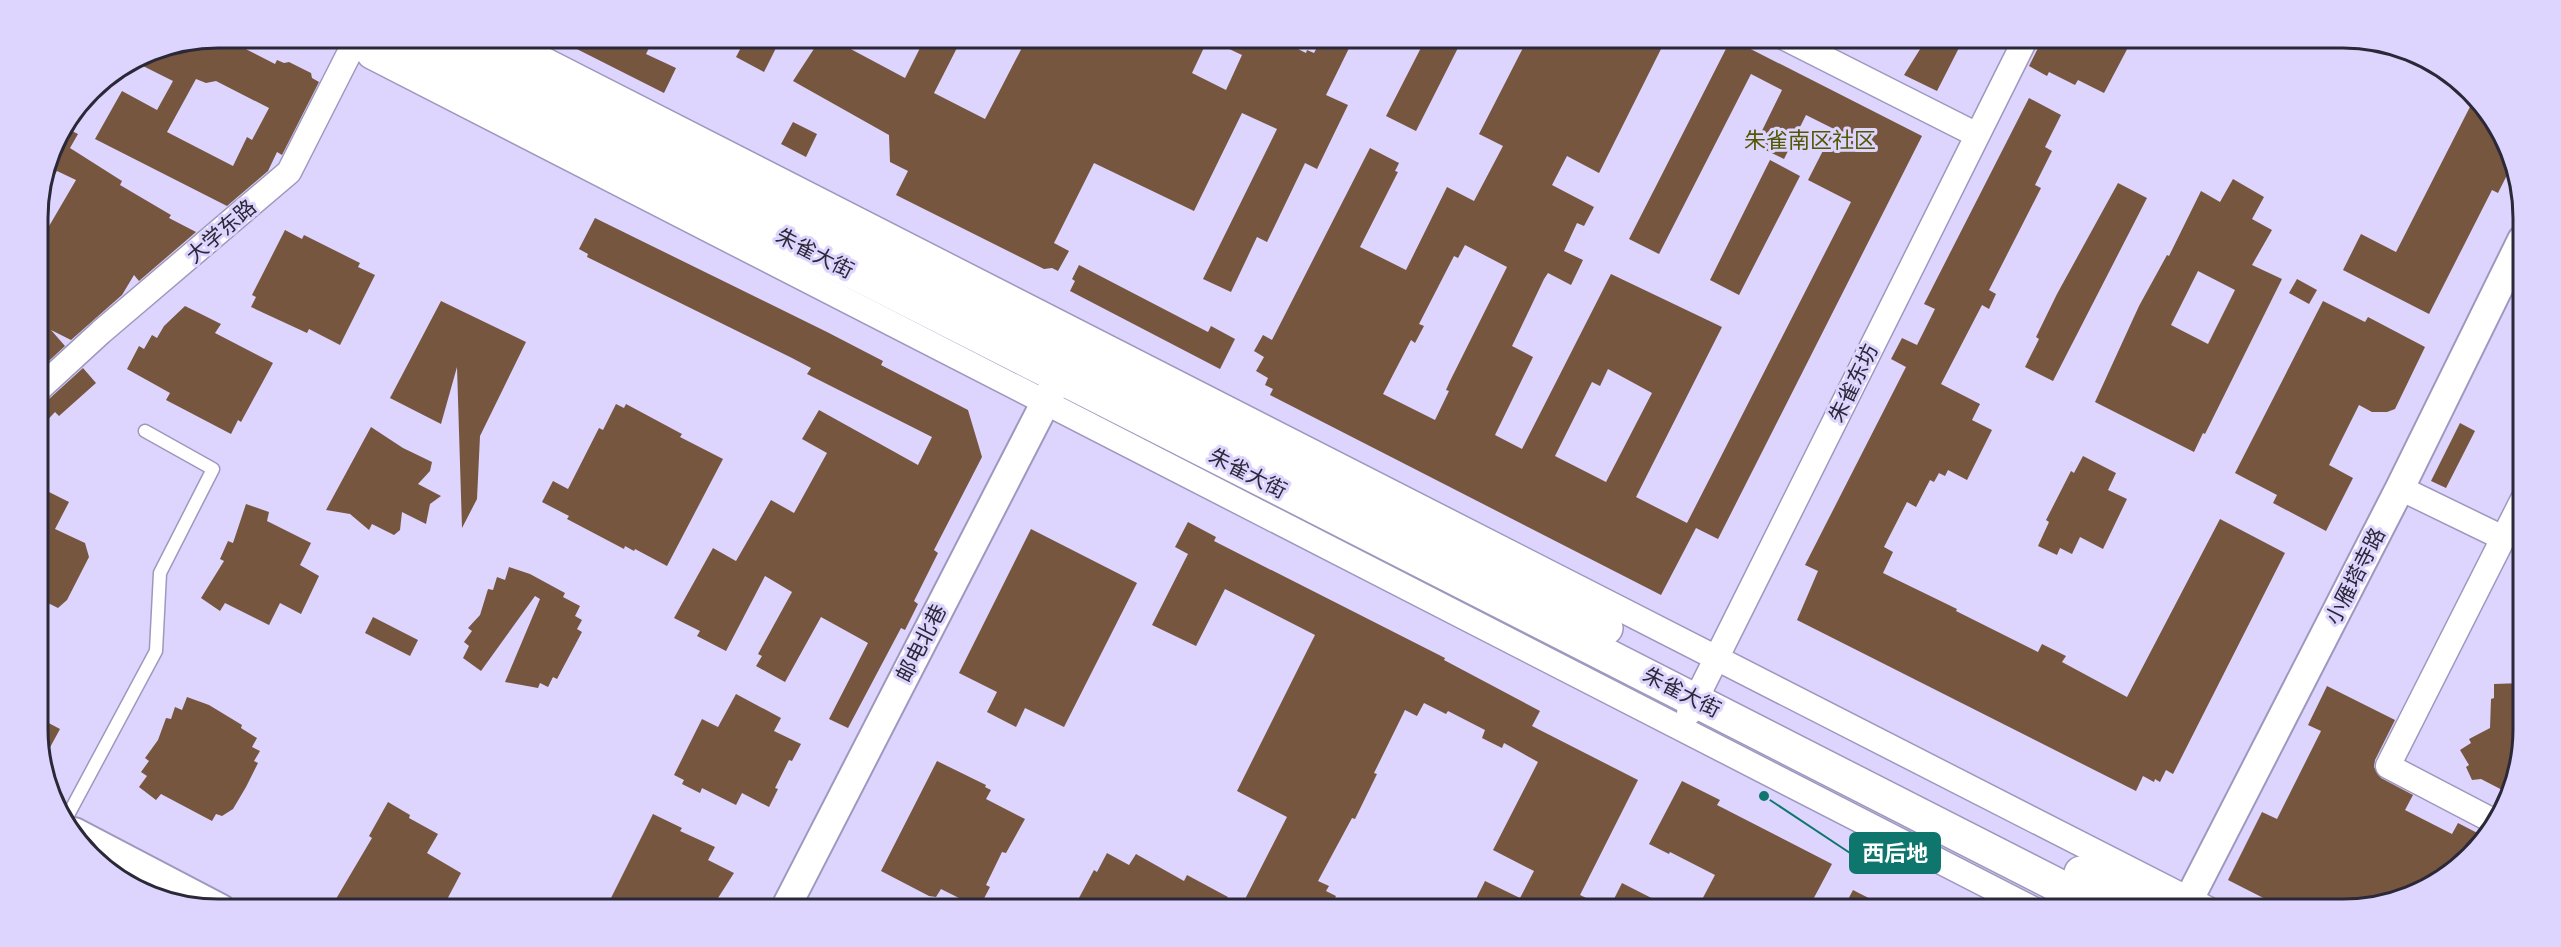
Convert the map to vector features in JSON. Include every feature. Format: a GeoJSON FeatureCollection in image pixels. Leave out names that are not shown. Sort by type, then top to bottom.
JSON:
{"type":"FeatureCollection","features":[{"type":"Feature","properties":{"kind":"main road","name":"朱雀大街"},"geometry":{"type":"LineString","coordinates":[[411,48],[1052,390],[1706,679],[2087,899]]}},
{"type":"Feature","properties":{"kind":"main road","name":"朱雀大街"},"geometry":{"type":"LineString","coordinates":[[469,48],[2133,899]]}},
{"type":"Feature","properties":{"kind":"street","name":"大学东路"},"geometry":{"type":"LineString","coordinates":[[48,381],[101,332],[289,172],[352,48]]}},
{"type":"Feature","properties":{"kind":"street"},"geometry":{"type":"LineString","coordinates":[[364,48],[370,56],[1052,390],[1681,729],[2013,899]]}},
{"type":"Feature","properties":{"kind":"street"},"geometry":{"type":"LineString","coordinates":[[521,48],[1706,679],[2179,899]]}},
{"type":"Feature","properties":{"kind":"street"},"geometry":{"type":"LineString","coordinates":[[1805,48],[1977,135]]}},
{"type":"Feature","properties":{"kind":"street","name":"朱雀东坊"},"geometry":{"type":"LineString","coordinates":[[1681,729],[2021,48]]}},
{"type":"Feature","properties":{"kind":"street","name":"小雁塔寺路"},"geometry":{"type":"LineString","coordinates":[[2197,899],[2513,258]]}},
{"type":"Feature","properties":{"kind":"street","name":"邮电北巷"},"geometry":{"type":"LineString","coordinates":[[790,899],[1052,390]]}},
{"type":"Feature","properties":{"kind":"street"},"geometry":{"type":"LineString","coordinates":[[2400,488],[2503,538]]}},
{"type":"Feature","properties":{"kind":"street"},"geometry":{"type":"LineString","coordinates":[[2487,818],[2388,766],[2513,518]]}},
{"type":"Feature","properties":{"kind":"street"},"geometry":{"type":"LineString","coordinates":[[89,840],[200,898]]}},
{"type":"Feature","properties":{"kind":"lane"},"geometry":{"type":"LineString","coordinates":[[70,811],[156,651],[160,573],[213,469],[145,431]]}},
{"type":"Feature","properties":{"kind":"building"},"geometry":{"type":"Polygon","coordinates":[[[207,48],[244,48],[275,64],[277,60],[284,63],[289,62],[311,73],[312,78],[319,82],[282,155],[277,152],[268,171],[227,206],[95,139],[122,91],[157,110],[173,81],[143,66],[185,51],[207,48]],[[196,79],[167,132],[233,166],[247,137],[252,140],[269,108],[216,81],[206,83],[196,79]]]}},
{"type":"Feature","properties":{"kind":"building"},"geometry":{"type":"Polygon","coordinates":[[[575,48],[649,48],[646,54],[676,68],[664,93],[575,48]]]}},
{"type":"Feature","properties":{"kind":"building"},"geometry":{"type":"Polygon","coordinates":[[[741,48],[776,48],[764,72],[736,57],[741,48]]]}},
{"type":"Feature","properties":{"kind":"building"},"geometry":{"type":"Polygon","coordinates":[[[814,48],[849,48],[905,78],[920,48],[957,48],[934,93],[985,119],[1022,48],[1204,48],[1192,73],[1226,90],[1242,55],[1227,48],[1296,48],[1306,53],[1307,50],[1314,53],[1317,48],[1349,48],[1326,95],[1348,105],[1317,169],[1305,163],[1267,242],[1257,237],[1231,292],[1203,279],[1277,129],[1242,113],[1194,211],[1094,163],[1054,243],[1069,251],[1058,271],[1052,268],[1044,269],[896,195],[908,171],[890,162],[889,135],[793,81],[814,48]]]}},
{"type":"Feature","properties":{"kind":"building"},"geometry":{"type":"Polygon","coordinates":[[[1421,48],[1458,48],[1416,131],[1386,116],[1421,48]]]}},
{"type":"Feature","properties":{"kind":"building"},"geometry":{"type":"Polygon","coordinates":[[[1523,48],[1662,48],[1599,173],[1567,156],[1552,185],[1594,207],[1584,226],[1577,223],[1564,251],[1583,260],[1571,285],[1548,273],[1544,279],[1512,346],[1533,357],[1495,435],[1522,449],[1611,274],[1722,327],[1636,497],[1687,523],[1851,202],[1808,180],[1834,129],[1806,115],[1784,159],[1755,145],[1782,90],[1751,74],[1659,254],[1629,239],[1726,48],[1749,48],[1922,136],[1718,539],[1696,528],[1661,595],[1270,395],[1273,389],[1265,385],[1268,378],[1256,371],[1264,357],[1254,351],[1263,335],[1272,340],[1370,148],[1399,163],[1395,171],[1398,172],[1360,247],[1406,270],[1447,187],[1474,201],[1503,146],[1479,134],[1523,48]],[[1465,245],[1458,258],[1454,256],[1419,324],[1424,326],[1415,343],[1411,340],[1383,394],[1435,420],[1449,391],[1446,390],[1450,381],[1507,267],[1465,245]],[[1608,369],[1600,386],[1592,382],[1555,456],[1606,482],[1652,393],[1608,369]]]}},
{"type":"Feature","properties":{"kind":"building"},"geometry":{"type":"Polygon","coordinates":[[[1921,48],[1959,48],[1937,91],[1904,75],[1921,48]]]}},
{"type":"Feature","properties":{"kind":"building"},"geometry":{"type":"Polygon","coordinates":[[[2038,48],[2128,48],[2104,93],[2078,80],[2075,85],[2049,72],[2047,76],[2029,66],[2038,48]]]}},
{"type":"Feature","properties":{"kind":"building"},"geometry":{"type":"Polygon","coordinates":[[[2029,98],[2061,115],[2045,147],[2052,151],[2035,185],[2041,188],[1989,290],[1996,294],[1989,309],[1982,305],[1941,384],[1980,404],[1972,420],[1992,430],[1967,480],[1948,470],[1945,476],[1939,473],[1934,482],[1930,480],[1916,507],[1907,502],[1884,547],[1893,552],[1883,573],[2038,652],[2042,644],[2066,656],[2062,662],[2127,697],[2220,519],[2285,553],[2173,774],[2166,770],[2160,782],[2155,779],[2154,782],[2143,776],[2136,791],[1797,620],[1818,571],[1805,565],[1906,367],[1891,359],[1902,338],[1917,345],[1935,309],[1924,304],[2029,98]]]}},
{"type":"Feature","properties":{"kind":"building"},"geometry":{"type":"Polygon","coordinates":[[[2471,106],[2490,133],[2507,175],[2498,193],[2492,190],[2429,314],[2343,270],[2361,234],[2396,252],[2471,106]]]}},
{"type":"Feature","properties":{"kind":"building"},"geometry":{"type":"Polygon","coordinates":[[[793,122],[817,134],[806,157],[781,144],[793,122]]]}},
{"type":"Feature","properties":{"kind":"building"},"geometry":{"type":"Polygon","coordinates":[[[73,131],[78,134],[70,148],[122,181],[120,185],[171,215],[169,218],[196,232],[139,281],[134,275],[122,295],[71,340],[51,330],[65,346],[48,362],[48,228],[76,180],[57,171],[53,178],[61,153],[73,131]]]}},
{"type":"Feature","properties":{"kind":"building"},"geometry":{"type":"Polygon","coordinates":[[[1770,160],[1800,176],[1739,295],[1710,280],[1770,160]]]}},
{"type":"Feature","properties":{"kind":"building"},"geometry":{"type":"Polygon","coordinates":[[[2233,179],[2264,197],[2252,219],[2272,230],[2252,265],[2282,279],[2194,452],[2095,402],[2139,306],[2167,255],[2169,256],[2201,191],[2220,202],[2233,179]],[[2198,271],[2171,325],[2208,344],[2235,290],[2198,271]]]}},
{"type":"Feature","properties":{"kind":"building"},"geometry":{"type":"Polygon","coordinates":[[[2118,183],[2147,198],[2053,381],[2025,367],[2039,339],[2036,337],[2057,294],[2118,183]]]}},
{"type":"Feature","properties":{"kind":"building"},"geometry":{"type":"Polygon","coordinates":[[[595,218],[827,332],[883,361],[881,365],[968,410],[982,457],[934,550],[938,553],[914,601],[918,604],[905,630],[901,628],[848,728],[829,719],[868,643],[821,617],[785,682],[756,666],[762,656],[758,654],[792,592],[765,576],[726,651],[697,636],[700,631],[674,618],[713,548],[736,561],[771,500],[794,513],[827,453],[802,439],[819,410],[918,465],[932,437],[807,374],[811,368],[792,358],[587,257],[588,254],[579,249],[595,218]]]}},
{"type":"Feature","properties":{"kind":"building"},"geometry":{"type":"Polygon","coordinates":[[[285,230],[302,239],[304,235],[360,263],[358,267],[375,275],[340,345],[309,329],[307,333],[251,307],[256,297],[252,295],[285,230]]]}},
{"type":"Feature","properties":{"kind":"building"},"geometry":{"type":"Polygon","coordinates":[[[1079,265],[1208,332],[1211,326],[1235,339],[1220,369],[1070,291],[1075,281],[1072,279],[1079,265]]]}},
{"type":"Feature","properties":{"kind":"building"},"geometry":{"type":"Polygon","coordinates":[[[2297,279],[2317,290],[2309,304],[2289,293],[2297,279]]]}},
{"type":"Feature","properties":{"kind":"building"},"geometry":{"type":"Polygon","coordinates":[[[441,301],[526,342],[480,436],[477,499],[462,528],[457,367],[441,424],[390,398],[441,301]]]}},
{"type":"Feature","properties":{"kind":"building"},"geometry":{"type":"Polygon","coordinates":[[[2323,301],[2365,322],[2368,317],[2425,347],[2395,409],[2387,412],[2372,412],[2359,405],[2329,465],[2353,478],[2326,531],[2273,503],[2277,495],[2235,473],[2323,301]]]}},
{"type":"Feature","properties":{"kind":"building"},"geometry":{"type":"Polygon","coordinates":[[[185,306],[221,324],[215,333],[273,363],[241,422],[238,420],[231,434],[166,400],[170,393],[127,369],[139,346],[144,349],[152,335],[157,338],[164,326],[185,306]]]}},
{"type":"Feature","properties":{"kind":"building"},"geometry":{"type":"Polygon","coordinates":[[[83,368],[96,383],[59,416],[55,412],[48,419],[49,399],[83,368]]]}},
{"type":"Feature","properties":{"kind":"building"},"geometry":{"type":"Polygon","coordinates":[[[616,404],[624,408],[626,404],[682,434],[680,437],[723,459],[667,566],[635,549],[634,551],[625,546],[624,549],[567,519],[569,516],[542,502],[553,481],[568,489],[599,428],[603,430],[616,404]]]}},
{"type":"Feature","properties":{"kind":"building"},"geometry":{"type":"Polygon","coordinates":[[[2460,423],[2475,431],[2446,488],[2431,481],[2460,423]]]}},
{"type":"Feature","properties":{"kind":"building"},"geometry":{"type":"Polygon","coordinates":[[[371,427],[403,448],[432,462],[430,471],[418,484],[441,496],[430,504],[426,524],[402,512],[400,530],[394,535],[372,524],[369,530],[350,514],[326,510],[371,427]]]}},
{"type":"Feature","properties":{"kind":"building"},"geometry":{"type":"Polygon","coordinates":[[[2083,456],[2116,473],[2108,490],[2127,499],[2103,549],[2080,537],[2072,554],[2060,548],[2057,555],[2038,546],[2049,522],[2046,520],[2071,471],[2074,473],[2083,456]]]}},
{"type":"Feature","properties":{"kind":"building"},"geometry":{"type":"Polygon","coordinates":[[[48,492],[69,502],[55,529],[85,543],[89,557],[67,600],[58,608],[48,603],[48,492]]]}},
{"type":"Feature","properties":{"kind":"building"},"geometry":{"type":"Polygon","coordinates":[[[246,504],[269,512],[267,521],[311,543],[300,565],[319,576],[301,614],[280,603],[269,625],[225,603],[220,611],[201,598],[224,561],[220,559],[228,541],[233,543],[246,504]]]}},
{"type":"Feature","properties":{"kind":"building"},"geometry":{"type":"Polygon","coordinates":[[[1188,522],[1216,537],[1214,541],[1445,658],[1444,660],[1540,711],[1532,726],[1638,780],[1580,895],[1588,899],[1476,899],[1485,881],[1520,898],[1534,871],[1493,850],[1538,762],[1504,743],[1502,748],[1482,738],[1485,730],[1448,711],[1446,714],[1424,703],[1417,716],[1405,710],[1374,773],[1377,774],[1355,819],[1352,818],[1318,881],[1329,886],[1326,891],[1336,896],[1337,899],[1245,899],[1287,817],[1237,791],[1315,635],[1225,589],[1196,646],[1152,625],[1188,554],[1175,547],[1188,522]]]}},
{"type":"Feature","properties":{"kind":"building"},"geometry":{"type":"Polygon","coordinates":[[[1031,529],[1137,583],[1064,727],[1025,708],[1016,727],[987,712],[997,692],[959,673],[1031,529]]]}},
{"type":"Feature","properties":{"kind":"building"},"geometry":{"type":"Polygon","coordinates":[[[509,567],[530,574],[565,593],[563,597],[580,606],[575,616],[582,620],[577,629],[582,632],[557,679],[553,677],[548,687],[540,683],[538,688],[505,682],[540,599],[535,596],[481,671],[463,658],[469,646],[464,642],[472,631],[468,628],[480,615],[488,589],[493,590],[497,577],[505,580],[509,567]]]}},
{"type":"Feature","properties":{"kind":"building"},"geometry":{"type":"Polygon","coordinates":[[[373,617],[418,640],[410,656],[365,633],[373,617]]]}},
{"type":"Feature","properties":{"kind":"building"},"geometry":{"type":"Polygon","coordinates":[[[2513,683],[2513,740],[2510,762],[2502,790],[2481,779],[2472,780],[2466,767],[2469,765],[2460,750],[2471,743],[2469,739],[2490,728],[2494,684],[2513,683]]]}},
{"type":"Feature","properties":{"kind":"building"},"geometry":{"type":"Polygon","coordinates":[[[2327,686],[2395,720],[2375,760],[2374,767],[2381,778],[2413,795],[2405,810],[2452,834],[2458,823],[2477,833],[2446,864],[2428,876],[2408,886],[2365,898],[2265,899],[2228,880],[2262,812],[2277,819],[2321,731],[2308,725],[2327,686]]]}},
{"type":"Feature","properties":{"kind":"building"},"geometry":{"type":"Polygon","coordinates":[[[736,694],[781,718],[774,731],[801,744],[792,761],[789,760],[775,788],[778,789],[769,807],[742,793],[736,805],[702,788],[700,793],[682,784],[684,780],[674,775],[702,719],[718,727],[736,694]]]}},
{"type":"Feature","properties":{"kind":"building"},"geometry":{"type":"Polygon","coordinates":[[[187,697],[209,705],[242,725],[241,728],[257,738],[252,747],[260,751],[254,761],[258,763],[233,809],[222,816],[216,814],[212,821],[161,794],[156,800],[139,787],[147,776],[141,772],[149,761],[145,758],[158,740],[166,718],[171,719],[175,707],[182,710],[187,697]]]}},
{"type":"Feature","properties":{"kind":"building"},"geometry":{"type":"Polygon","coordinates":[[[48,723],[60,729],[49,749],[48,723]]]}},
{"type":"Feature","properties":{"kind":"building"},"geometry":{"type":"Polygon","coordinates":[[[937,761],[986,785],[985,787],[991,790],[986,799],[1025,819],[1006,853],[1002,852],[986,885],[990,887],[984,899],[961,899],[941,889],[936,897],[929,896],[881,871],[937,761]]]}},
{"type":"Feature","properties":{"kind":"building"},"geometry":{"type":"Polygon","coordinates":[[[1682,781],[1720,800],[1717,805],[1832,864],[1813,899],[1702,899],[1715,875],[1649,844],[1682,781]]]}},
{"type":"Feature","properties":{"kind":"building"},"geometry":{"type":"Polygon","coordinates":[[[388,802],[410,815],[409,818],[438,834],[427,853],[461,873],[447,899],[336,899],[372,838],[369,836],[388,802]]]}},
{"type":"Feature","properties":{"kind":"building"},"geometry":{"type":"Polygon","coordinates":[[[653,814],[682,828],[680,831],[715,847],[708,860],[734,873],[717,899],[610,899],[653,814]]]}},
{"type":"Feature","properties":{"kind":"building"},"geometry":{"type":"Polygon","coordinates":[[[1107,853],[1129,865],[1136,854],[1184,881],[1187,875],[1228,897],[1227,899],[1078,899],[1094,870],[1097,872],[1107,853]]]}},
{"type":"Feature","properties":{"kind":"building"},"geometry":{"type":"Polygon","coordinates":[[[1622,883],[1653,899],[1614,899],[1622,883]]]}},
{"type":"Feature","properties":{"kind":"building"},"geometry":{"type":"Polygon","coordinates":[[[1853,890],[1871,899],[1848,899],[1853,890]]]}},
{"type":"Feature","properties":{"kind":"place","name":"西后地"},"geometry":{"type":"Point","coordinates":[1764,796]}},
{"type":"Feature","properties":{"kind":"district","name":"朱雀南区社区"},"geometry":{"type":"Point","coordinates":[1810,140]}}]}
